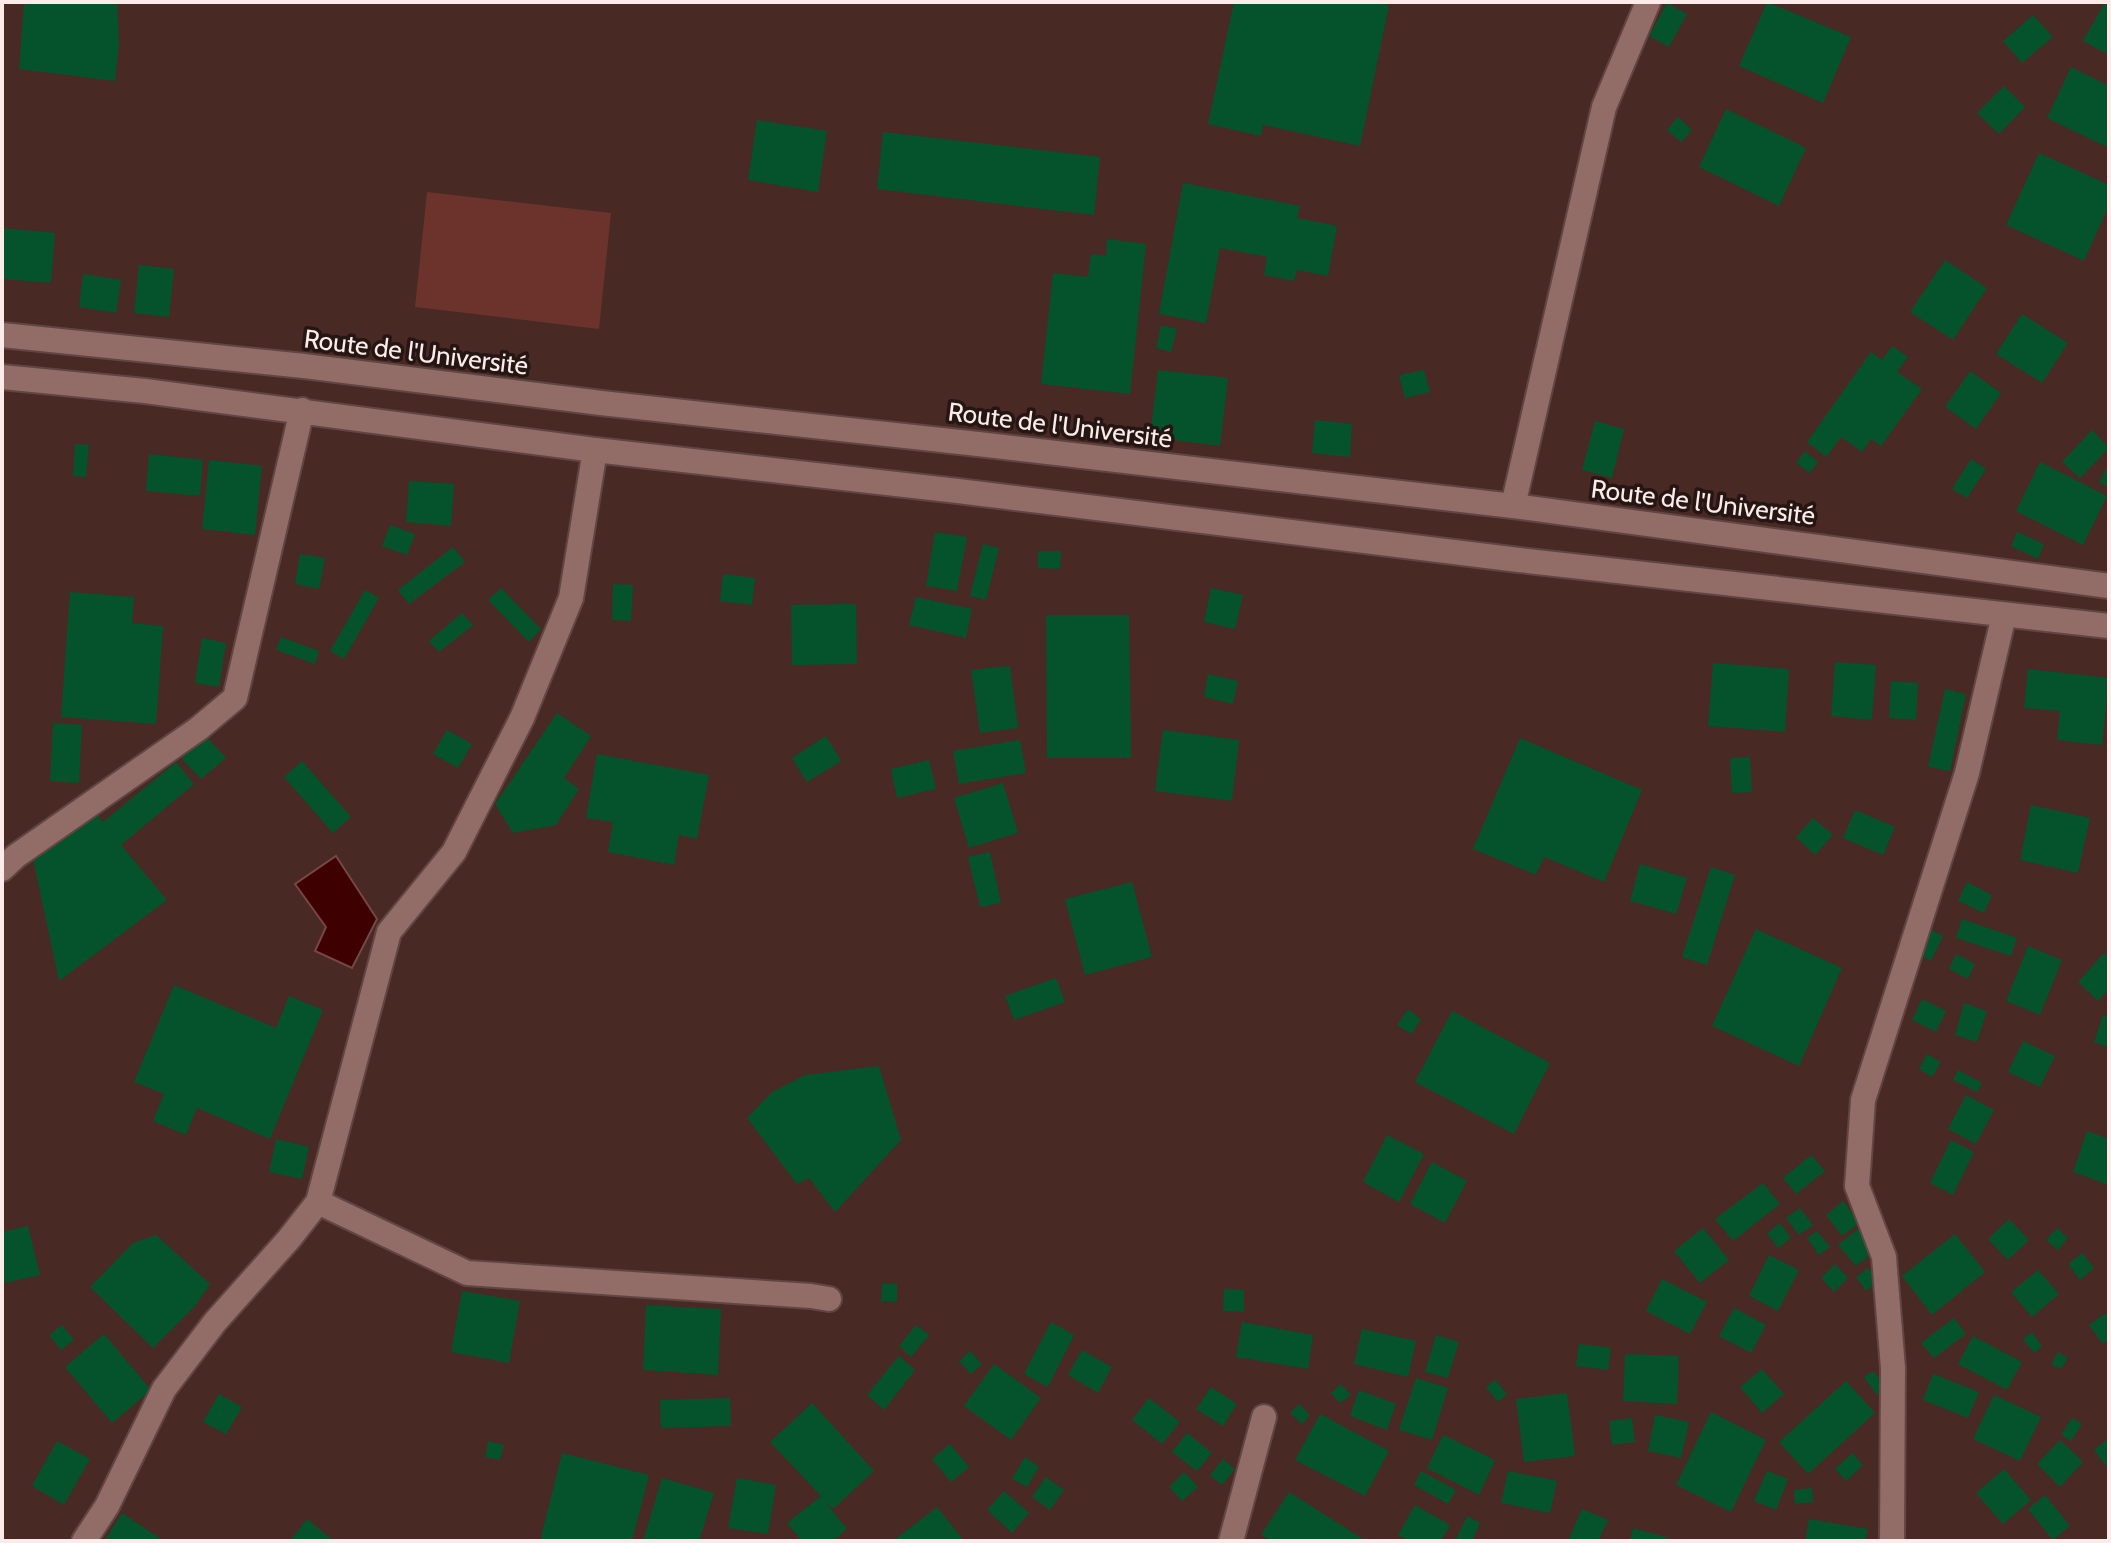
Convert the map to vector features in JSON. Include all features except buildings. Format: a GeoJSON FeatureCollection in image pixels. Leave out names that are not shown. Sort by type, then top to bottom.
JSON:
{"type":"FeatureCollection","features":[{"type":"Feature","properties":{"kind":"main road"},"geometry":{"type":"LineString","coordinates":[[1513,506],[1604,107],[1648,2]]}},
{"type":"Feature","properties":{"kind":"main road","name":"Route de l'Université"},"geometry":{"type":"LineString","coordinates":[[2,335],[304,366],[616,405],[1513,506],[2109,586]]}},
{"type":"Feature","properties":{"kind":"main road"},"geometry":{"type":"LineString","coordinates":[[2,377],[302,410],[595,450],[1534,562],[2109,626]]}},
{"type":"Feature","properties":{"kind":"main road"},"geometry":{"type":"LineString","coordinates":[[2,869],[16,856],[198,729],[235,698],[302,410]]}},
{"type":"Feature","properties":{"kind":"main road"},"geometry":{"type":"LineString","coordinates":[[84,1541],[107,1506],[164,1389],[215,1322],[318,1202],[389,932],[454,852],[522,718],[571,598],[595,450]]}},
{"type":"Feature","properties":{"kind":"main road"},"geometry":{"type":"LineString","coordinates":[[1892,1541],[1893,1368],[1884,1257],[1857,1186],[1863,1100],[1967,773],[2004,615]]}},
{"type":"Feature","properties":{"kind":"main road"},"geometry":{"type":"LineString","coordinates":[[318,1202],[467,1273],[829,1299]]}},
{"type":"Feature","properties":{"kind":"main road"},"geometry":{"type":"LineString","coordinates":[[1231,1541],[1264,1417]]}},
{"type":"Feature","properties":{"kind":"shaded area"},"geometry":{"type":"Polygon","coordinates":[[[427,192],[611,213],[599,329],[415,307],[427,192]]]}},
{"type":"Feature","properties":{"kind":"shaded area"},"geometry":{"type":"Polygon","coordinates":[[[336,856],[377,919],[352,968],[315,951],[326,927],[295,884],[336,856]]]}}]}
